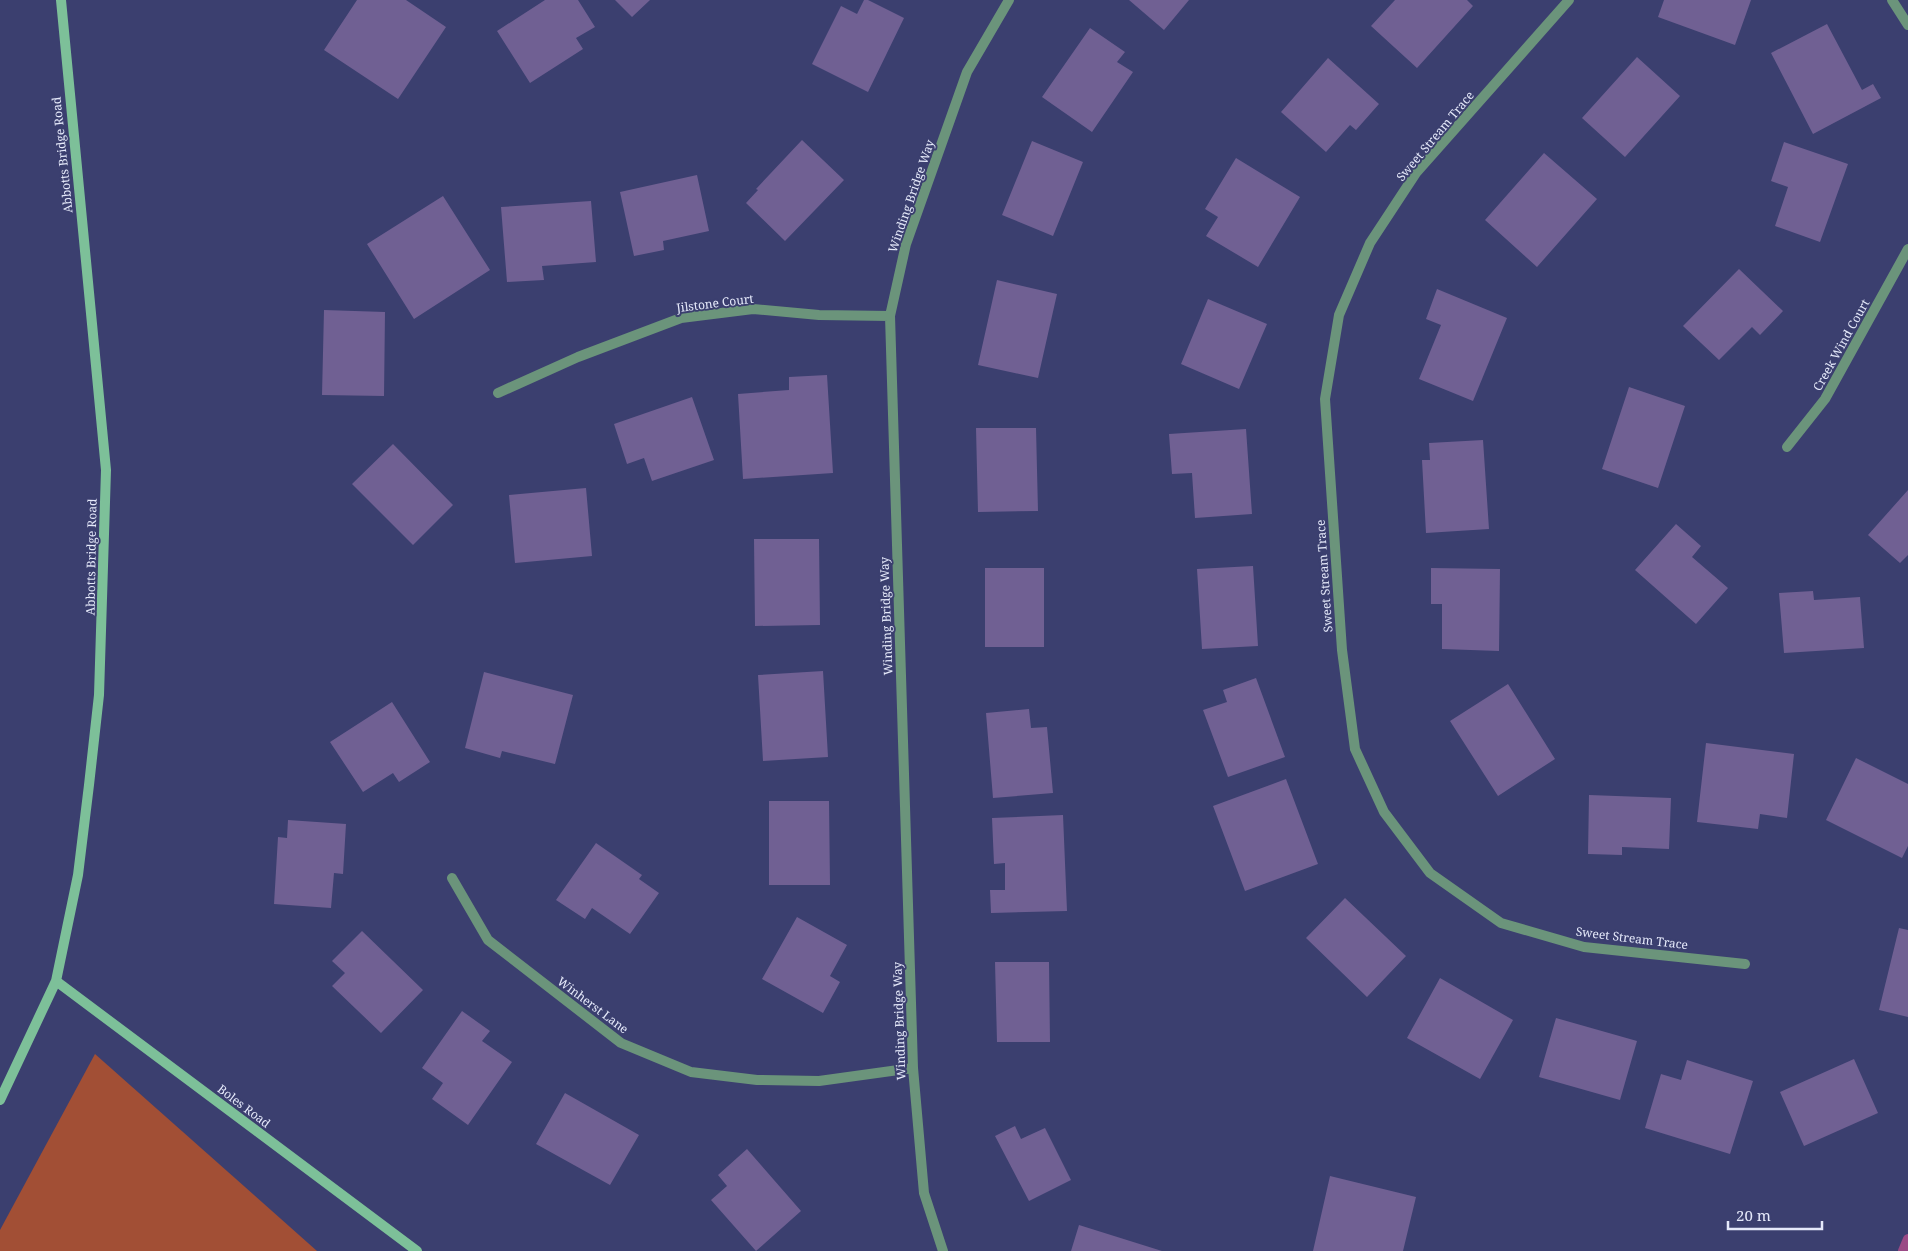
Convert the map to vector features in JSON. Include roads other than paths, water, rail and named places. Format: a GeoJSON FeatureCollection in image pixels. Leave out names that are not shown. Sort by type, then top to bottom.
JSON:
{"type":"FeatureCollection","features":[{"type":"Feature","properties":{"kind":"main road","name":"Abbotts Bridge Road"},"geometry":{"type":"LineString","coordinates":[[0,1100],[56,981],[78,874],[96,722],[103,590],[106,470],[61,0]]}},
{"type":"Feature","properties":{"kind":"main road","name":"Boles Road"},"geometry":{"type":"LineString","coordinates":[[56,981],[417,1251]]}},
{"type":"Feature","properties":{"kind":"street","name":"Winding Bridge Way"},"geometry":{"type":"LineString","coordinates":[[943,1251],[924,1194],[913,1068],[890,316],[906,244],[967,72],[1009,0]]}},
{"type":"Feature","properties":{"kind":"street","name":"Sweet Stream Trace"},"geometry":{"type":"LineString","coordinates":[[1569,0],[1416,173],[1370,243],[1339,315],[1325,399],[1342,650],[1355,749],[1384,812],[1430,873],[1501,923],[1584,947],[1745,964]]}},
{"type":"Feature","properties":{"kind":"street"},"geometry":{"type":"LineString","coordinates":[[1892,0],[1908,25]]}},
{"type":"Feature","properties":{"kind":"street","name":"Creek Wind Court"},"geometry":{"type":"LineString","coordinates":[[1787,447],[1825,400],[1908,249]]}},
{"type":"Feature","properties":{"kind":"street","name":"Jilstone Court"},"geometry":{"type":"LineString","coordinates":[[498,393],[578,357],[680,318],[753,309],[820,315],[890,316]]}},
{"type":"Feature","properties":{"kind":"street","name":"Winherst Lane"},"geometry":{"type":"LineString","coordinates":[[452,878],[488,940],[621,1043],[691,1072],[757,1080],[819,1081],[913,1068]]}},
{"type":"Feature","properties":{"kind":"waterway"},"geometry":{"type":"LineString","coordinates":[[1903,1251],[1908,1239]]}}]}
